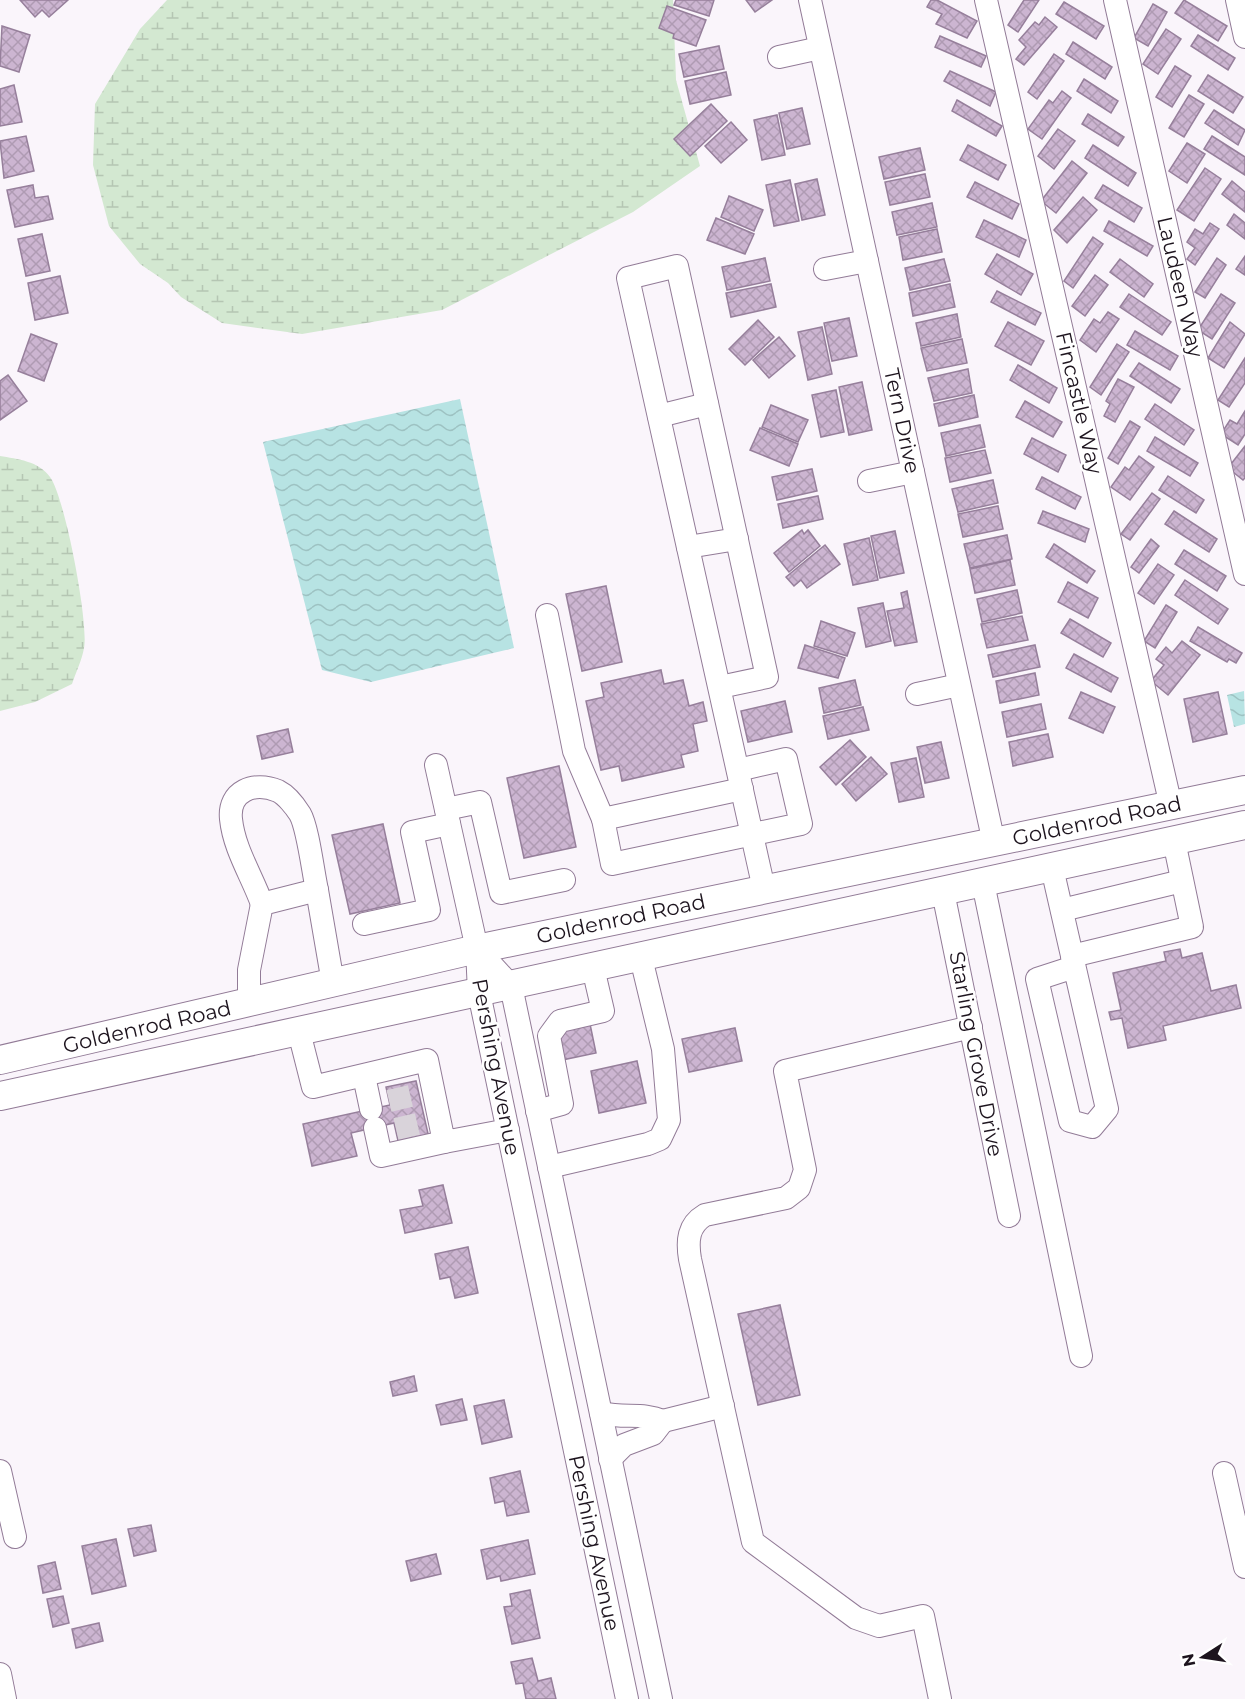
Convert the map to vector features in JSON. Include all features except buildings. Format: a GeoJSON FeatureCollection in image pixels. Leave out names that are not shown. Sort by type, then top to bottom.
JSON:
{"type":"FeatureCollection","features":[{"type":"Feature","properties":{"kind":"main road","name":"Goldenrod Road"},"geometry":{"type":"LineString","coordinates":[[0,1060],[477,949],[1245,790]]}},
{"type":"Feature","properties":{"kind":"main road","name":"Goldenrod Road"},"geometry":{"type":"LineString","coordinates":[[0,1096],[1245,825]]}},
{"type":"Feature","properties":{"kind":"main road"},"geometry":{"type":"LineString","coordinates":[[0,1074],[160,1040],[202,1014]]}},
{"type":"Feature","properties":{"kind":"street","name":"Tern Drive"},"geometry":{"type":"LineString","coordinates":[[810,0],[994,843]]}},
{"type":"Feature","properties":{"kind":"street","name":"Fincastle Way"},"geometry":{"type":"LineString","coordinates":[[986,0],[1171,806]]}},
{"type":"Feature","properties":{"kind":"street","name":"Laudeen Way"},"geometry":{"type":"LineString","coordinates":[[1115,0],[1245,574]]}},
{"type":"Feature","properties":{"kind":"street"},"geometry":{"type":"LineString","coordinates":[[1237,0],[1245,37]]}},
{"type":"Feature","properties":{"kind":"street"},"geometry":{"type":"LineString","coordinates":[[778,57],[820,48]]}},
{"type":"Feature","properties":{"kind":"street"},"geometry":{"type":"LineString","coordinates":[[825,269],[867,261]]}},
{"type":"Feature","properties":{"kind":"street"},"geometry":{"type":"LineString","coordinates":[[720,687],[767,677],[677,266],[628,278],[764,889]]}},
{"type":"Feature","properties":{"kind":"street"},"geometry":{"type":"LineString","coordinates":[[659,416],[707,404]]}},
{"type":"Feature","properties":{"kind":"street"},"geometry":{"type":"LineString","coordinates":[[869,481],[913,472]]}},
{"type":"Feature","properties":{"kind":"street"},"geometry":{"type":"LineString","coordinates":[[688,547],[737,539]]}},
{"type":"Feature","properties":{"kind":"street"},"geometry":{"type":"LineString","coordinates":[[547,615],[574,751],[603,819],[612,864],[801,824],[786,759],[740,780],[603,819]]}},
{"type":"Feature","properties":{"kind":"street"},"geometry":{"type":"LineString","coordinates":[[917,694],[959,685]]}},
{"type":"Feature","properties":{"kind":"street"},"geometry":{"type":"LineString","coordinates":[[436,765],[477,949]]}},
{"type":"Feature","properties":{"kind":"street"},"geometry":{"type":"LineString","coordinates":[[249,1003],[249,970],[262,904],[252,876],[239,853],[231,819],[231,802],[238,793],[255,787],[278,791],[302,816],[333,983]]}},
{"type":"Feature","properties":{"kind":"street"},"geometry":{"type":"LineString","coordinates":[[364,924],[429,910],[412,832],[480,802],[501,893],[564,880]]}},
{"type":"Feature","properties":{"kind":"street"},"geometry":{"type":"LineString","coordinates":[[1052,868],[1062,910],[1073,961],[1107,1109],[1092,1127],[1070,1121],[1037,979],[1073,961],[1192,927],[1174,841]]}},
{"type":"Feature","properties":{"kind":"street"},"geometry":{"type":"LineString","coordinates":[[1062,910],[1182,881]]}},
{"type":"Feature","properties":{"kind":"street"},"geometry":{"type":"LineString","coordinates":[[983,883],[1081,1356]]}},
{"type":"Feature","properties":{"kind":"street"},"geometry":{"type":"LineString","coordinates":[[262,904],[317,890]]}},
{"type":"Feature","properties":{"kind":"street","name":"Starling Grove Drive"},"geometry":{"type":"LineString","coordinates":[[943,892],[1009,1216]]}},
{"type":"Feature","properties":{"kind":"street","name":"Pershing Avenue"},"geometry":{"type":"LineString","coordinates":[[477,949],[511,986],[661,1699]]}},
{"type":"Feature","properties":{"kind":"street","name":"Pershing Avenue"},"geometry":{"type":"LineString","coordinates":[[477,949],[479,993],[627,1699]]}},
{"type":"Feature","properties":{"kind":"street"},"geometry":{"type":"LineString","coordinates":[[549,1167],[648,1144],[660,1139],[669,1120],[663,1049],[641,958]]}},
{"type":"Feature","properties":{"kind":"street"},"geometry":{"type":"LineString","coordinates":[[537,1111],[562,1104],[549,1036],[560,1021],[603,1011],[593,968]]}},
{"type":"Feature","properties":{"kind":"street"},"geometry":{"type":"LineString","coordinates":[[940,1699],[923,1616],[879,1626],[856,1618],[753,1542],[690,1259],[688,1237],[697,1220],[705,1215],[786,1198],[799,1188],[805,1170],[785,1071],[971,1027]]}},
{"type":"Feature","properties":{"kind":"street"},"geometry":{"type":"LineString","coordinates":[[299,1032],[313,1087],[427,1060],[426,1093],[433,1120],[444,1142]]}},
{"type":"Feature","properties":{"kind":"street"},"geometry":{"type":"LineString","coordinates":[[364,1076],[379,1117],[381,1156],[508,1130]]}},
{"type":"Feature","properties":{"kind":"street"},"geometry":{"type":"LineString","coordinates":[[601,1413],[630,1418],[647,1414],[663,1421],[723,1407]]}},
{"type":"Feature","properties":{"kind":"street"},"geometry":{"type":"LineString","coordinates":[[610,1459],[624,1445],[653,1434],[663,1421]]}},
{"type":"Feature","properties":{"kind":"street"},"geometry":{"type":"LineString","coordinates":[[0,1471],[15,1537]]}},
{"type":"Feature","properties":{"kind":"street"},"geometry":{"type":"LineString","coordinates":[[1224,1473],[1245,1567]]}},
{"type":"Feature","properties":{"kind":"street"},"geometry":{"type":"LineString","coordinates":[[0,1674],[5,1699]]}},
{"type":"Feature","properties":{"kind":"green space"},"geometry":{"type":"Polygon","coordinates":[[[167,0],[673,0],[676,80],[700,166],[633,212],[442,310],[302,334],[222,323],[181,297],[168,283],[140,264],[109,226],[93,165],[95,104],[140,29],[167,0]]]}},
{"type":"Feature","properties":{"kind":"green space"},"geometry":{"type":"Polygon","coordinates":[[[0,456],[40,467],[50,477],[56,489],[69,534],[85,635],[83,652],[72,684],[35,702],[0,711],[0,456]]]}},
{"type":"Feature","properties":{"kind":"water"},"geometry":{"type":"Polygon","coordinates":[[[460,399],[514,648],[371,682],[322,670],[263,442],[460,399]]]}},
{"type":"Feature","properties":{"kind":"water"},"geometry":{"type":"Polygon","coordinates":[[[1244,691],[1245,724],[1234,727],[1227,695],[1244,691]]]}},
{"type":"Feature","properties":{"kind":"tunnel"},"geometry":{"type":"LineString","coordinates":[[389,1101],[419,1094]]}},
{"type":"Feature","properties":{"kind":"tunnel"},"geometry":{"type":"LineString","coordinates":[[396,1129],[426,1122]]}}]}
